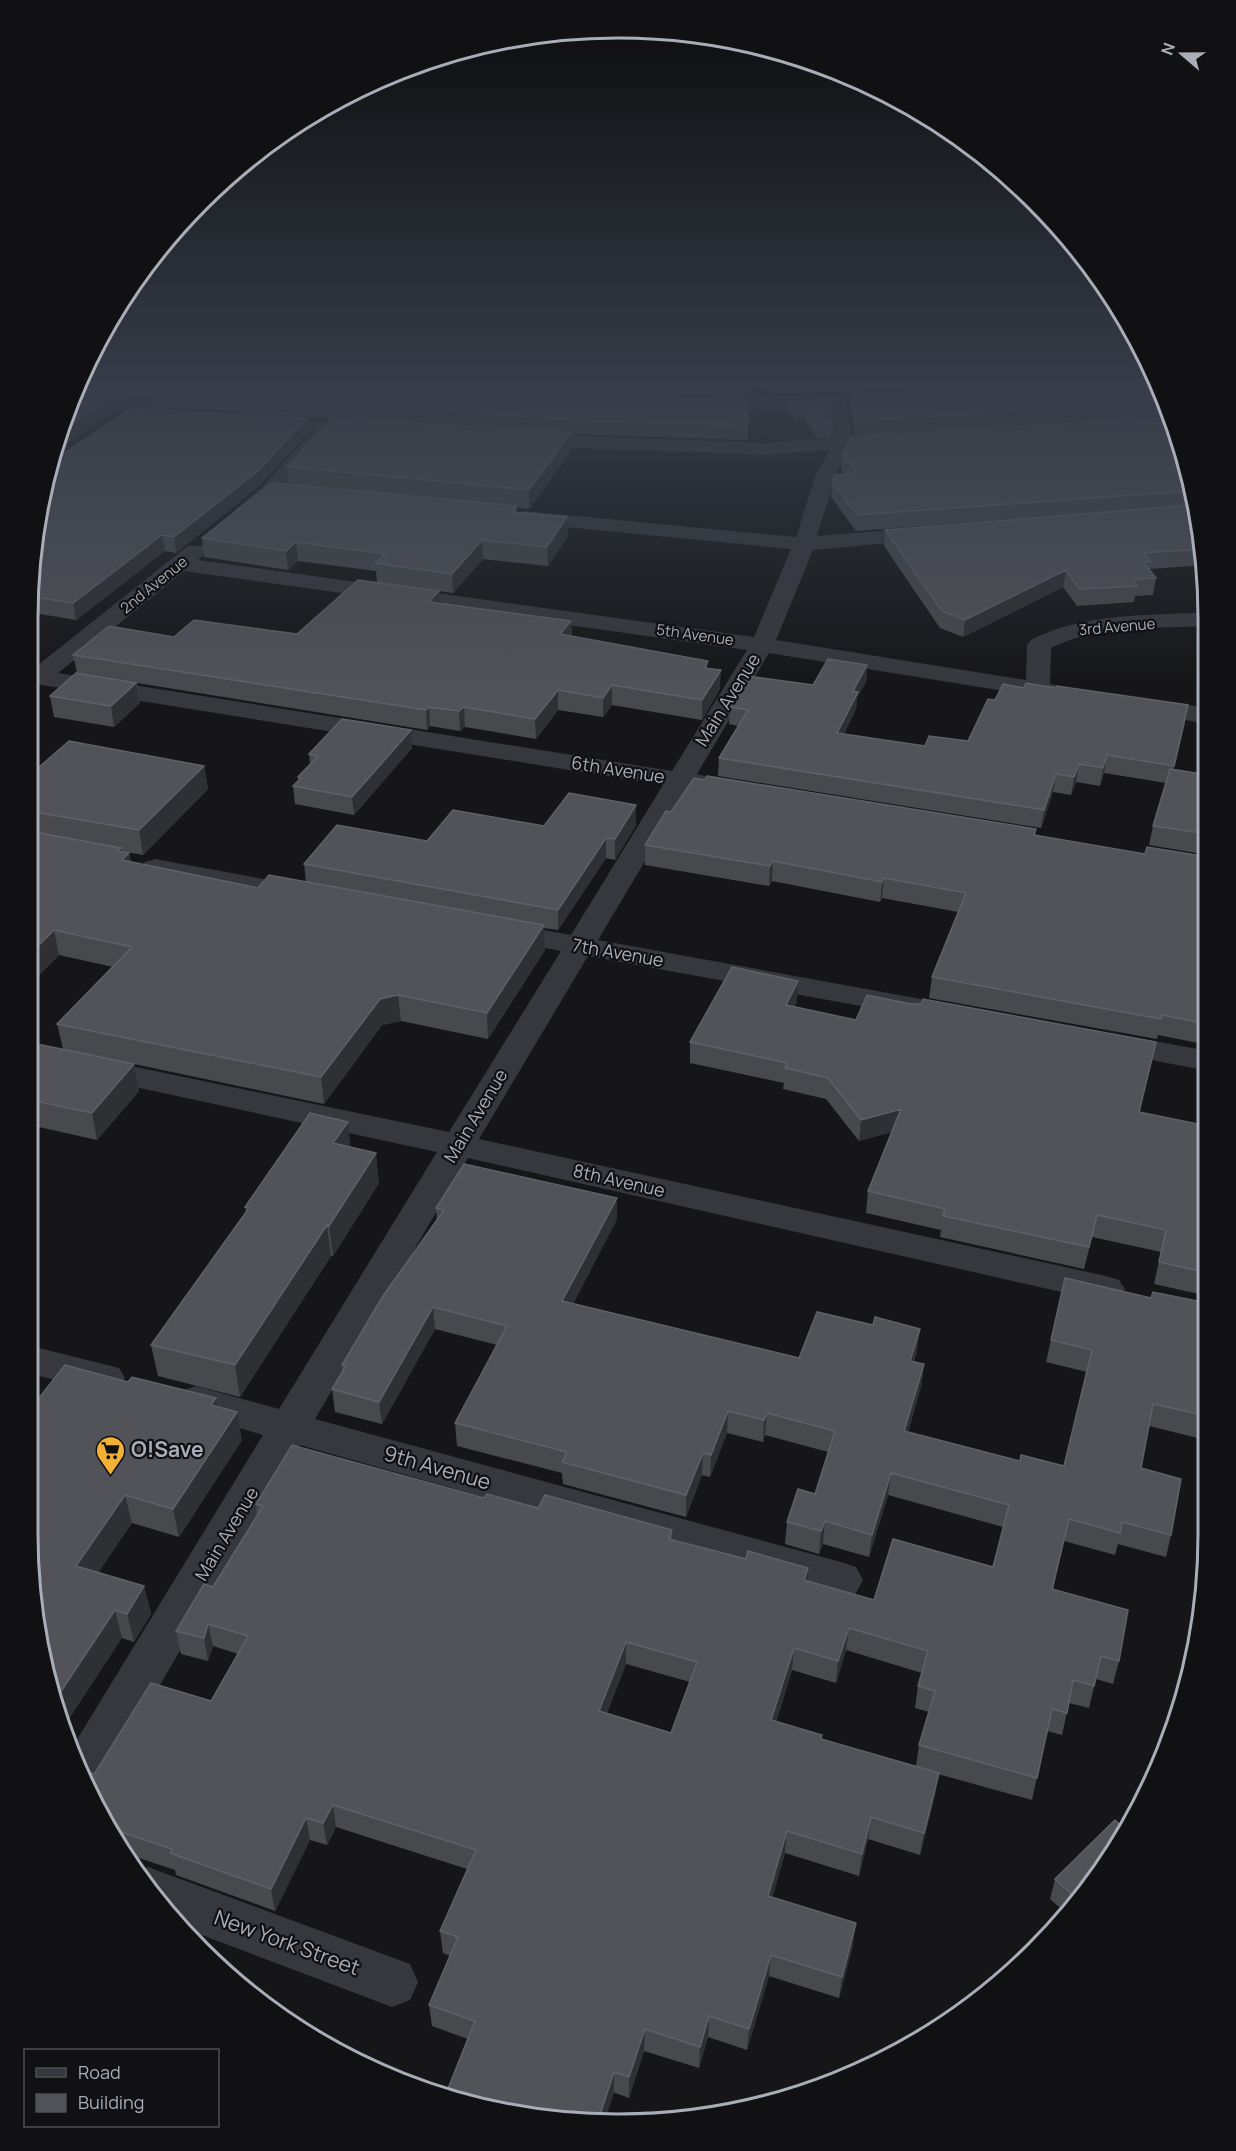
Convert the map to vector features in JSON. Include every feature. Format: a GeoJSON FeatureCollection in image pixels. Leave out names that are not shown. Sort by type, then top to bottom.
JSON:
{"type":"FeatureCollection","features":[{"type":"Feature","properties":{"kind":"street","name":"2nd Avenue"},"geometry":{"type":"LineString","coordinates":[[38,673],[180,564],[274,485]]}},
{"type":"Feature","properties":{"kind":"street","name":"Main Avenue"},"geometry":{"type":"LineString","coordinates":[[87,1766],[458,1145],[762,645],[804,544],[822,485]]}},
{"type":"Feature","properties":{"kind":"street"},"geometry":{"type":"LineString","coordinates":[[268,492],[292,495]]}},
{"type":"Feature","properties":{"kind":"street"},"geometry":{"type":"LineString","coordinates":[[506,515],[804,544],[954,531]]}},
{"type":"Feature","properties":{"kind":"street","name":"5th Avenue"},"geometry":{"type":"LineString","coordinates":[[180,564],[762,645],[1083,697]]}},
{"type":"Feature","properties":{"kind":"street","name":"3rd Avenue"},"geometry":{"type":"LineString","coordinates":[[1038,690],[1039,645],[1052,636],[1074,630],[1198,620]]}},
{"type":"Feature","properties":{"kind":"street","name":"6th Avenue"},"geometry":{"type":"LineString","coordinates":[[38,678],[726,787]]}},
{"type":"Feature","properties":{"kind":"street"},"geometry":{"type":"LineString","coordinates":[[1117,702],[1198,714]]}},
{"type":"Feature","properties":{"kind":"street"},"geometry":{"type":"LineString","coordinates":[[123,862],[334,901]]}},
{"type":"Feature","properties":{"kind":"street","name":"7th Avenue"},"geometry":{"type":"LineString","coordinates":[[475,927],[940,1012]]}},
{"type":"Feature","properties":{"kind":"street"},"geometry":{"type":"LineString","coordinates":[[1080,1037],[1198,1059]]}},
{"type":"Feature","properties":{"kind":"street","name":"8th Avenue"},"geometry":{"type":"LineString","coordinates":[[65,1062],[458,1145],[1138,1296]]}},
{"type":"Feature","properties":{"kind":"street","name":"9th Avenue"},"geometry":{"type":"LineString","coordinates":[[38,1361],[152,1389],[841,1580]]}},
{"type":"Feature","properties":{"kind":"street","name":"New York Street"},"geometry":{"type":"LineString","coordinates":[[167,1898],[392,1982]]}},
{"type":"Feature","properties":{"kind":"building"},"geometry":{"type":"Polygon","coordinates":[[[53,485],[240,485],[174,537],[162,535],[73,603],[39,598],[42,542],[53,485]]]}},
{"type":"Feature","properties":{"kind":"building"},"geometry":{"type":"Polygon","coordinates":[[[269,485],[297,485],[517,506],[513,512],[567,517],[547,547],[482,540],[452,574],[375,563],[386,554],[296,542],[286,551],[202,538],[269,485]]]}},
{"type":"Feature","properties":{"kind":"building"},"geometry":{"type":"Polygon","coordinates":[[[480,485],[532,485],[529,490],[480,485]]]}},
{"type":"Feature","properties":{"kind":"building"},"geometry":{"type":"Polygon","coordinates":[[[835,485],[1183,485],[1184,491],[857,515],[835,485]]]}},
{"type":"Feature","properties":{"kind":"building"},"geometry":{"type":"Polygon","coordinates":[[[1187,505],[1195,550],[1144,553],[1151,562],[1143,562],[1156,578],[1133,580],[1137,586],[1079,589],[1066,570],[965,620],[942,611],[885,530],[1187,505]]]}},
{"type":"Feature","properties":{"kind":"building"},"geometry":{"type":"Polygon","coordinates":[[[358,580],[439,591],[429,602],[571,621],[560,634],[708,661],[705,668],[721,670],[702,700],[612,685],[603,698],[558,690],[535,719],[464,707],[459,711],[429,707],[426,710],[73,655],[109,626],[174,637],[194,620],[297,634],[358,580]]]}},
{"type":"Feature","properties":{"kind":"building"},"geometry":{"type":"Polygon","coordinates":[[[828,659],[867,665],[853,691],[858,692],[837,733],[925,746],[929,736],[968,741],[988,699],[995,700],[1003,684],[1024,688],[1026,683],[1056,688],[1057,686],[1188,705],[1174,766],[1107,755],[1103,768],[1079,764],[1074,777],[1056,774],[1044,810],[719,758],[748,710],[730,707],[748,676],[813,685],[828,659]]]}},
{"type":"Feature","properties":{"kind":"building"},"geometry":{"type":"Polygon","coordinates":[[[76,673],[136,683],[111,706],[50,696],[76,673]]]}},
{"type":"Feature","properties":{"kind":"building"},"geometry":{"type":"Polygon","coordinates":[[[342,719],[411,730],[352,797],[293,786],[301,778],[298,777],[318,756],[309,754],[342,719]]]}},
{"type":"Feature","properties":{"kind":"building"},"geometry":{"type":"Polygon","coordinates":[[[69,741],[204,766],[139,830],[38,813],[38,768],[69,741]]]}},
{"type":"Feature","properties":{"kind":"building"},"geometry":{"type":"Polygon","coordinates":[[[1170,769],[1198,773],[1198,833],[1153,826],[1170,769]]]}},
{"type":"Feature","properties":{"kind":"building"},"geometry":{"type":"Polygon","coordinates":[[[707,776],[1036,829],[1034,835],[1145,854],[1147,847],[1198,855],[1198,1022],[1162,1015],[1161,1019],[932,977],[966,893],[884,878],[882,882],[773,861],[770,866],[645,845],[666,811],[671,812],[694,778],[705,780],[707,776]]]}},
{"type":"Feature","properties":{"kind":"building"},"geometry":{"type":"Polygon","coordinates":[[[569,793],[636,805],[615,839],[606,838],[558,910],[304,864],[337,825],[427,841],[453,810],[544,826],[569,793]]]}},
{"type":"Feature","properties":{"kind":"building"},"geometry":{"type":"Polygon","coordinates":[[[38,833],[121,848],[118,851],[129,853],[122,860],[258,888],[269,875],[544,925],[487,1013],[398,995],[380,999],[321,1077],[57,1024],[132,947],[54,930],[38,946],[38,833]]]}},
{"type":"Feature","properties":{"kind":"building"},"geometry":{"type":"Polygon","coordinates":[[[732,967],[798,981],[786,1005],[856,1020],[867,995],[911,1004],[921,1004],[923,999],[1156,1042],[1139,1112],[1198,1124],[1198,1271],[1159,1262],[1166,1230],[1097,1215],[1089,1247],[943,1216],[945,1209],[868,1191],[901,1109],[861,1120],[828,1078],[785,1068],[787,1063],[690,1042],[732,967]]]}},
{"type":"Feature","properties":{"kind":"building"},"geometry":{"type":"Polygon","coordinates":[[[38,1044],[134,1064],[92,1113],[38,1102],[38,1044]]]}},
{"type":"Feature","properties":{"kind":"building"},"geometry":{"type":"Polygon","coordinates":[[[310,1113],[348,1122],[333,1143],[376,1153],[235,1365],[151,1345],[249,1208],[245,1207],[310,1113]]]}},
{"type":"Feature","properties":{"kind":"building"},"geometry":{"type":"Polygon","coordinates":[[[464,1164],[617,1198],[562,1301],[799,1358],[817,1312],[873,1325],[875,1317],[920,1329],[910,1361],[924,1364],[904,1431],[1020,1461],[1021,1455],[1064,1466],[1092,1350],[1051,1340],[1065,1278],[1151,1298],[1153,1292],[1198,1301],[1198,1414],[1153,1404],[1141,1468],[1181,1479],[1171,1535],[1122,1522],[1120,1533],[1069,1519],[1052,1589],[1128,1610],[1119,1661],[1101,1656],[1094,1686],[1073,1680],[1067,1713],[1052,1709],[1037,1778],[919,1745],[935,1691],[918,1686],[928,1651],[849,1628],[838,1661],[794,1648],[771,1720],[822,1735],[821,1739],[939,1773],[924,1833],[871,1817],[862,1854],[787,1831],[768,1896],[856,1923],[842,1977],[771,1955],[749,2029],[709,2016],[700,2047],[645,2029],[629,2077],[614,2072],[601,2113],[542,2109],[448,2088],[475,2021],[429,2005],[458,1937],[440,1931],[476,1850],[333,1805],[323,1823],[306,1818],[271,1889],[170,1853],[172,1849],[120,1832],[97,1790],[90,1774],[95,1773],[151,1683],[211,1701],[248,1636],[208,1624],[204,1638],[176,1631],[204,1584],[213,1587],[263,1506],[256,1504],[292,1445],[484,1498],[487,1494],[538,1508],[545,1495],[672,1530],[669,1539],[746,1559],[748,1551],[808,1568],[804,1580],[874,1600],[893,1539],[993,1567],[1009,1505],[891,1473],[872,1535],[825,1521],[821,1531],[787,1522],[798,1489],[815,1494],[835,1431],[767,1413],[764,1420],[728,1411],[711,1455],[703,1453],[686,1495],[562,1462],[567,1452],[455,1423],[507,1326],[433,1307],[379,1402],[332,1389],[346,1366],[342,1365],[383,1296],[444,1210],[436,1208],[464,1164]],[[626,1642],[599,1711],[671,1733],[697,1662],[626,1642]]]}},
{"type":"Feature","properties":{"kind":"building"},"geometry":{"type":"Polygon","coordinates":[[[65,1365],[128,1382],[132,1377],[216,1398],[211,1405],[237,1412],[173,1509],[125,1495],[76,1566],[144,1586],[127,1614],[115,1610],[60,1693],[42,1609],[39,1571],[38,1399],[65,1365]]]}},
{"type":"Feature","properties":{"kind":"building"},"geometry":{"type":"Polygon","coordinates":[[[1115,1820],[1120,1825],[1101,1856],[1072,1895],[1055,1879],[1115,1820]]]}},
{"type":"Feature","properties":{"kind":"place","name":"O!Save"},"geometry":{"type":"Point","coordinates":[110,1476]}}]}
